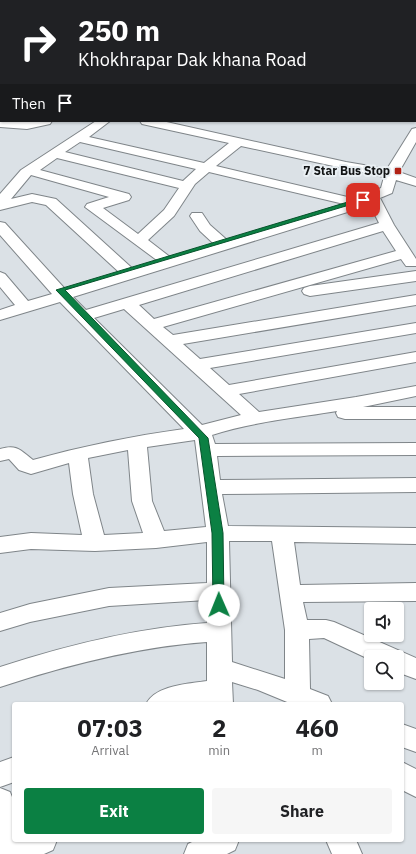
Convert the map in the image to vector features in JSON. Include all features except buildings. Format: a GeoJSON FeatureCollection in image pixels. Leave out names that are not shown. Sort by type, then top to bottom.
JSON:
{"type":"FeatureCollection","features":[{"type":"Feature","properties":{"kind":"street"},"geometry":{"type":"LineString","coordinates":[[18,122],[27,125],[41,122]]}},
{"type":"Feature","properties":{"kind":"street"},"geometry":{"type":"LineString","coordinates":[[0,205],[7,187],[102,122]]}},
{"type":"Feature","properties":{"kind":"street"},"geometry":{"type":"LineString","coordinates":[[150,122],[338,165],[416,177]]}},
{"type":"Feature","properties":{"kind":"street"},"geometry":{"type":"LineString","coordinates":[[0,308],[61,293],[349,207],[373,197],[387,190],[391,174],[416,132]]}},
{"type":"Feature","properties":{"kind":"street"},"geometry":{"type":"LineString","coordinates":[[78,138],[353,202]]}},
{"type":"Feature","properties":{"kind":"street"},"geometry":{"type":"LineString","coordinates":[[139,241],[169,213],[190,180],[239,142]]}},
{"type":"Feature","properties":{"kind":"street"},"geometry":{"type":"LineString","coordinates":[[56,154],[186,186]]}},
{"type":"Feature","properties":{"kind":"street"},"geometry":{"type":"LineString","coordinates":[[30,171],[124,197],[92,207],[163,258]]}},
{"type":"Feature","properties":{"kind":"street"},"geometry":{"type":"LineString","coordinates":[[391,174],[416,182]]}},
{"type":"Feature","properties":{"kind":"street"},"geometry":{"type":"LineString","coordinates":[[0,315],[163,258],[373,197]]}},
{"type":"Feature","properties":{"kind":"street"},"geometry":{"type":"LineString","coordinates":[[373,197],[387,225],[408,250],[416,270]]}},
{"type":"Feature","properties":{"kind":"street"},"geometry":{"type":"LineString","coordinates":[[0,205],[32,198],[51,202],[126,270]]}},
{"type":"Feature","properties":{"kind":"street"},"geometry":{"type":"LineString","coordinates":[[197,216],[206,228],[220,241]]}},
{"type":"Feature","properties":{"kind":"street"},"geometry":{"type":"LineString","coordinates":[[84,316],[387,225]]}},
{"type":"Feature","properties":{"kind":"street"},"geometry":{"type":"LineString","coordinates":[[0,226],[61,293],[202,441],[218,533],[220,687]]}},
{"type":"Feature","properties":{"kind":"street"},"geometry":{"type":"LineString","coordinates":[[151,325],[243,300],[408,250]]}},
{"type":"Feature","properties":{"kind":"street"},"geometry":{"type":"LineString","coordinates":[[243,300],[416,276]]}},
{"type":"Feature","properties":{"kind":"street"},"geometry":{"type":"LineString","coordinates":[[0,277],[21,302]]}},
{"type":"Feature","properties":{"kind":"street"},"geometry":{"type":"LineString","coordinates":[[170,341],[416,300]]}},
{"type":"Feature","properties":{"kind":"street"},"geometry":{"type":"LineString","coordinates":[[127,303],[256,419]]}},
{"type":"Feature","properties":{"kind":"street"},"geometry":{"type":"LineString","coordinates":[[196,365],[416,328]]}},
{"type":"Feature","properties":{"kind":"street"},"geometry":{"type":"LineString","coordinates":[[226,391],[416,357]]}},
{"type":"Feature","properties":{"kind":"street"},"geometry":{"type":"LineString","coordinates":[[202,441],[226,424],[416,391]]}},
{"type":"Feature","properties":{"kind":"street"},"geometry":{"type":"LineString","coordinates":[[306,410],[340,413],[416,413]]}},
{"type":"Feature","properties":{"kind":"street"},"geometry":{"type":"LineString","coordinates":[[0,455],[11,452],[17,454],[28,466],[31,467],[78,454],[137,442],[202,441],[416,449]]}},
{"type":"Feature","properties":{"kind":"street"},"geometry":{"type":"LineString","coordinates":[[137,442],[142,501],[156,540]]}},
{"type":"Feature","properties":{"kind":"street"},"geometry":{"type":"LineString","coordinates":[[78,454],[83,494],[95,543]]}},
{"type":"Feature","properties":{"kind":"street"},"geometry":{"type":"LineString","coordinates":[[211,487],[416,485]]}},
{"type":"Feature","properties":{"kind":"street"},"geometry":{"type":"LineString","coordinates":[[0,545],[31,542],[95,543],[156,540],[218,533],[416,536]]}},
{"type":"Feature","properties":{"kind":"street"},"geometry":{"type":"LineString","coordinates":[[282,534],[290,594],[297,630],[297,694]]}},
{"type":"Feature","properties":{"kind":"street"},"geometry":{"type":"LineString","coordinates":[[0,622],[30,613],[110,597],[218,591]]}},
{"type":"Feature","properties":{"kind":"street"},"geometry":{"type":"LineString","coordinates":[[290,594],[416,592]]}},
{"type":"Feature","properties":{"kind":"street"},"geometry":{"type":"LineString","coordinates":[[297,630],[326,629],[373,650]]}},
{"type":"Feature","properties":{"kind":"street"},"geometry":{"type":"LineString","coordinates":[[0,677],[40,663],[121,644],[184,633],[219,632]]}},
{"type":"Feature","properties":{"kind":"street"},"geometry":{"type":"LineString","coordinates":[[404,664],[416,669]]}},
{"type":"Feature","properties":{"kind":"street"},"geometry":{"type":"LineString","coordinates":[[163,702],[172,698],[220,687],[263,681],[315,702]]}},
{"type":"Feature","properties":{"kind":"street"},"geometry":{"type":"LineString","coordinates":[[404,736],[416,741]]}},
{"type":"Feature","properties":{"kind":"street"},"geometry":{"type":"LineString","coordinates":[[0,775],[12,770]]}},
{"type":"Feature","properties":{"kind":"street"},"geometry":{"type":"LineString","coordinates":[[404,775],[416,784]]}},
{"type":"Feature","properties":{"kind":"street"},"geometry":{"type":"LineString","coordinates":[[0,800],[14,854],[39,842]]}},
{"type":"Feature","properties":{"kind":"street"},"geometry":{"type":"LineString","coordinates":[[198,854],[221,842]]}},
{"type":"Feature","properties":{"kind":"street"},"geometry":{"type":"LineString","coordinates":[[341,842],[348,854]]}},
{"type":"Feature","properties":{"kind":"place","name":"7 Star Bus Stop"},"geometry":{"type":"Point","coordinates":[398,171]}},
{"type":"Feature","properties":{"kind":"route"},"geometry":{"type":"LineString","coordinates":[[219,605],[218,533],[204,438],[187,419],[63,296],[59,290],[323,210],[363,200]]}}]}
